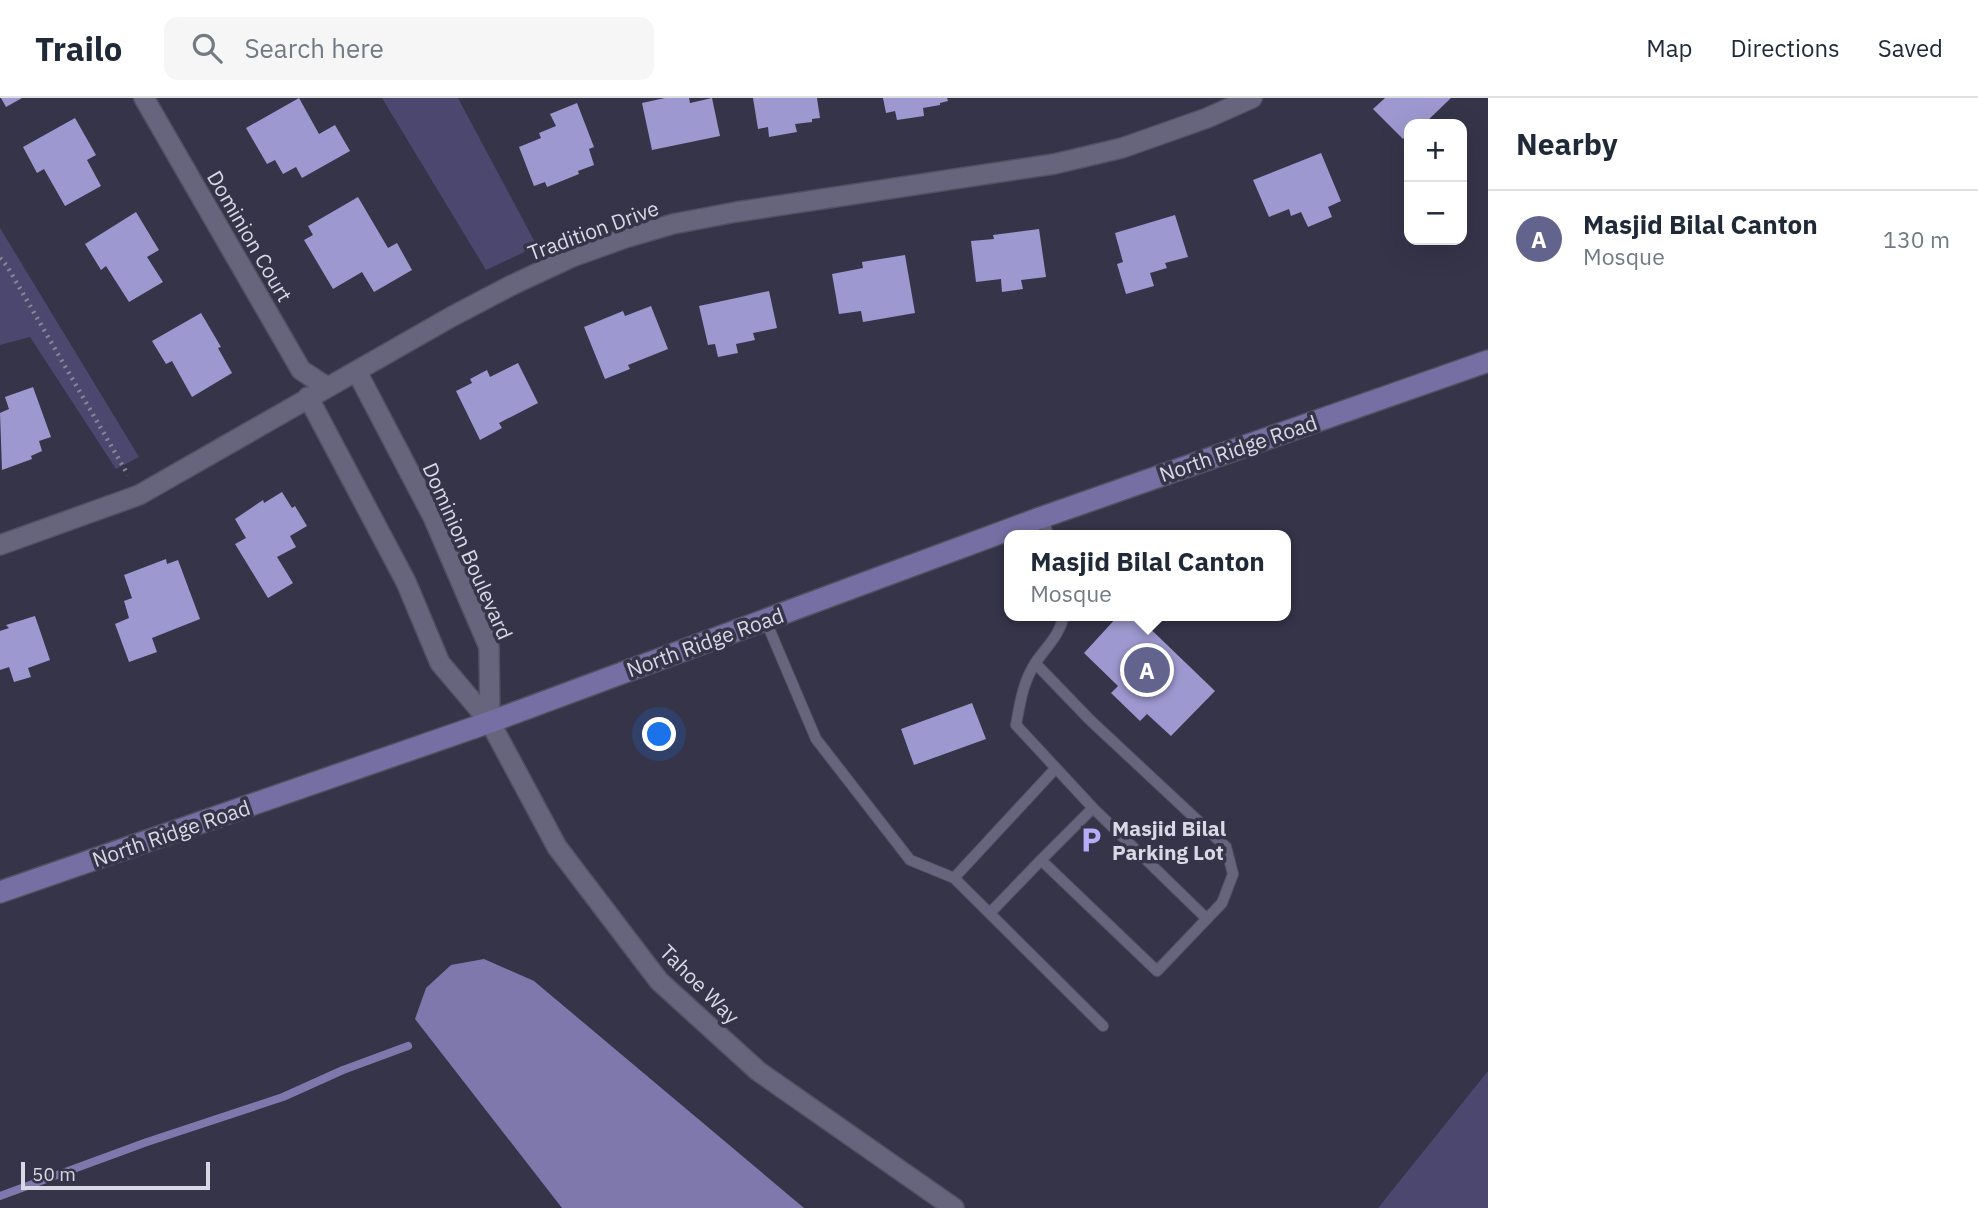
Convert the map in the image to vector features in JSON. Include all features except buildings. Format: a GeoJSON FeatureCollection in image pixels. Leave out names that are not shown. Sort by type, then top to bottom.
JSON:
{"type":"FeatureCollection","features":[{"type":"Feature","properties":{"kind":"street","name":"Dominion Court"},"geometry":{"type":"LineString","coordinates":[[144,98],[301,370],[327,387]]}},
{"type":"Feature","properties":{"kind":"street","name":"Tradition Drive"},"geometry":{"type":"LineString","coordinates":[[0,545],[139,495],[450,317],[572,257],[625,238],[673,224],[736,212],[1054,164],[1122,148],[1207,118],[1252,98]]}},
{"type":"Feature","properties":{"kind":"street","name":"North Ridge Road"},"geometry":{"type":"LineString","coordinates":[[1045,526],[1488,361]]}},
{"type":"Feature","properties":{"kind":"street","name":"Dominion Boulevard"},"geometry":{"type":"LineString","coordinates":[[357,372],[433,517],[489,648],[491,722]]}},
{"type":"Feature","properties":{"kind":"street"},"geometry":{"type":"LineString","coordinates":[[308,397],[406,582],[440,663],[491,722]]}},
{"type":"Feature","properties":{"kind":"street","name":"North Ridge Road"},"geometry":{"type":"LineString","coordinates":[[0,892],[491,722],[765,619],[1004,540]]}},
{"type":"Feature","properties":{"kind":"street","name":"Tahoe Way"},"geometry":{"type":"LineString","coordinates":[[491,722],[558,846],[659,981],[758,1071],[954,1208]]}},
{"type":"Feature","properties":{"kind":"lane"},"geometry":{"type":"LineString","coordinates":[[765,619],[816,739],[910,860],[954,878],[1103,1026]]}},
{"type":"Feature","properties":{"kind":"lane"},"geometry":{"type":"LineString","coordinates":[[1062,621],[1060,629],[1035,663],[1021,695],[1016,725],[1055,769],[1207,919]]}},
{"type":"Feature","properties":{"kind":"lane"},"geometry":{"type":"LineString","coordinates":[[1035,663],[1090,720],[1226,847],[1233,874],[1222,903],[1157,971],[1041,860]]}},
{"type":"Feature","properties":{"kind":"lane"},"geometry":{"type":"LineString","coordinates":[[1009,693],[1021,695]]}},
{"type":"Feature","properties":{"kind":"lane"},"geometry":{"type":"LineString","coordinates":[[954,878],[1055,769]]}},
{"type":"Feature","properties":{"kind":"lane"},"geometry":{"type":"LineString","coordinates":[[989,913],[1093,807]]}},
{"type":"Feature","properties":{"kind":"path"},"geometry":{"type":"LineString","coordinates":[[0,258],[139,495]]}},
{"type":"Feature","properties":{"kind":"shaded area"},"geometry":{"type":"Polygon","coordinates":[[[382,98],[458,98],[537,246],[486,270],[382,98]]]}},
{"type":"Feature","properties":{"kind":"shaded area"},"geometry":{"type":"Polygon","coordinates":[[[0,228],[139,457],[116,469],[30,337],[0,345],[0,228]]]}},
{"type":"Feature","properties":{"kind":"shaded area"},"geometry":{"type":"Polygon","coordinates":[[[484,959],[534,981],[804,1208],[562,1208],[415,1019],[426,988],[451,965],[484,959]]]}},
{"type":"Feature","properties":{"kind":"shaded area"},"geometry":{"type":"Polygon","coordinates":[[[1488,1071],[1488,1208],[1378,1208],[1488,1071]]]}},
{"type":"Feature","properties":{"kind":"waterway"},"geometry":{"type":"LineString","coordinates":[[0,1196],[147,1142],[283,1097],[343,1070],[408,1046]]}},
{"type":"Feature","properties":{"kind":"place","name":"Masjid Bilal Canton"},"geometry":{"type":"Point","coordinates":[1147,670]}},
{"type":"Feature","properties":{"kind":"place","name":"Masjid Bilal Parking Lot"},"geometry":{"type":"Point","coordinates":[1091,840]}}]}
